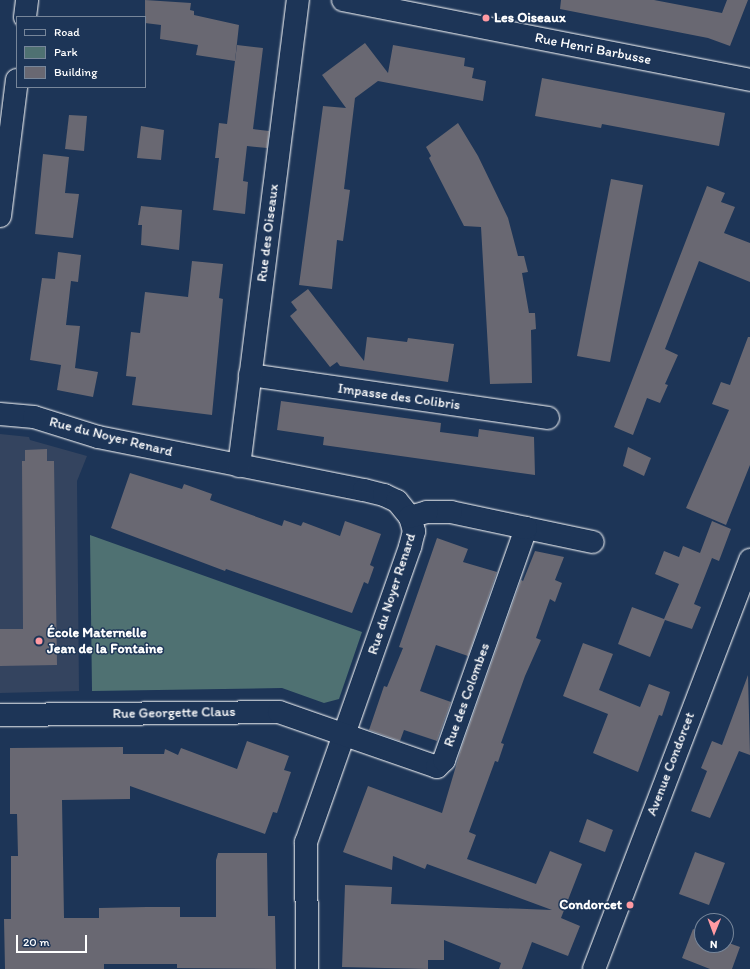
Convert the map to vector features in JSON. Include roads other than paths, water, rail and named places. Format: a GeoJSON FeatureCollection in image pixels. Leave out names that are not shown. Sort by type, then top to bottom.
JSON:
{"type":"FeatureCollection","features":[{"type":"Feature","properties":{"kind":"street"},"geometry":{"type":"LineString","coordinates":[[25,16],[27,0]]}},
{"type":"Feature","properties":{"kind":"street","name":"Rue des Oiseaux"},"geometry":{"type":"LineString","coordinates":[[239,466],[298,0]]}},
{"type":"Feature","properties":{"kind":"street","name":"Rue Henri Barbusse"},"geometry":{"type":"LineString","coordinates":[[343,0],[750,80]]}},
{"type":"Feature","properties":{"kind":"street"},"geometry":{"type":"LineString","coordinates":[[0,216],[16,88]]}},
{"type":"Feature","properties":{"kind":"street","name":"Impasse des Colibris"},"geometry":{"type":"LineString","coordinates":[[250,375],[548,418]]}},
{"type":"Feature","properties":{"kind":"street","name":"Rue du Noyer Renard"},"geometry":{"type":"LineString","coordinates":[[0,414],[34,418],[98,437],[239,466],[261,468],[384,495],[397,502],[410,517],[414,531],[411,542],[306,842],[307,969]]}},
{"type":"Feature","properties":{"kind":"street"},"geometry":{"type":"LineString","coordinates":[[410,517],[427,512],[451,512],[593,542]]}},
{"type":"Feature","properties":{"kind":"street","name":"Rue des Colombes"},"geometry":{"type":"LineString","coordinates":[[344,734],[433,767],[441,765],[526,528]]}},
{"type":"Feature","properties":{"kind":"street","name":"Avenue Condorcet"},"geometry":{"type":"LineString","coordinates":[[594,969],[750,560]]}},
{"type":"Feature","properties":{"kind":"street","name":"Rue Georgette Claus"},"geometry":{"type":"LineString","coordinates":[[0,715],[279,712],[344,734]]}},
{"type":"Feature","properties":{"kind":"place","name":"Les Oiseaux"},"geometry":{"type":"Point","coordinates":[486,18]}},
{"type":"Feature","properties":{"kind":"place","name":"École Maternelle Jean de la Fontaine"},"geometry":{"type":"Point","coordinates":[39,641]}},
{"type":"Feature","properties":{"kind":"place","name":"Condorcet"},"geometry":{"type":"Point","coordinates":[630,905]}}]}
